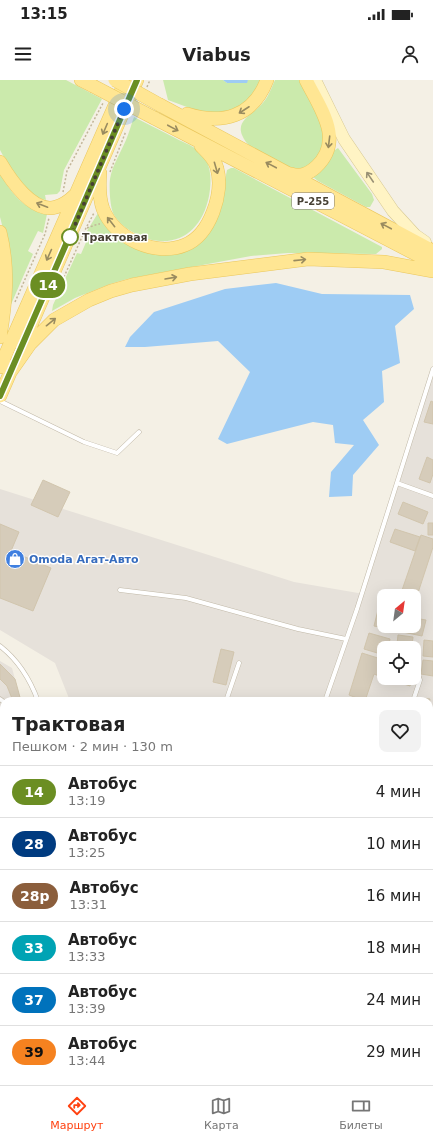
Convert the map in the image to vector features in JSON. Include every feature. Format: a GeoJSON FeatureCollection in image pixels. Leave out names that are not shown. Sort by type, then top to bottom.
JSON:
{"type":"FeatureCollection","features":[{"type":"Feature","properties":{"kind":"main road"},"geometry":{"type":"LineString","coordinates":[[115,80],[433,251]]}},
{"type":"Feature","properties":{"kind":"main road"},"geometry":{"type":"LineString","coordinates":[[0,396],[5,371],[76,194],[126,80]]}},
{"type":"Feature","properties":{"kind":"main road"},"geometry":{"type":"LineString","coordinates":[[160,105],[199,117],[214,119],[224,118],[240,113],[252,104],[263,90],[267,80]]}},
{"type":"Feature","properties":{"kind":"main road"},"geometry":{"type":"LineString","coordinates":[[286,173],[301,176],[311,171],[322,160],[328,149],[330,141],[328,125],[306,80]]}},
{"type":"Feature","properties":{"kind":"main road"},"geometry":{"type":"LineString","coordinates":[[315,80],[344,138],[394,211],[415,235],[433,247]]}},
{"type":"Feature","properties":{"kind":"main road"},"geometry":{"type":"LineString","coordinates":[[85,82],[193,138],[208,152],[216,164],[218,177],[218,194],[214,212],[206,226],[195,239],[179,247],[159,248],[138,243],[116,228],[108,218],[102,205],[99,189],[105,170]]}},
{"type":"Feature","properties":{"kind":"main road"},"geometry":{"type":"LineString","coordinates":[[5,371],[105,170],[141,82]]}},
{"type":"Feature","properties":{"kind":"main road","name":"Р-255"},"geometry":{"type":"LineString","coordinates":[[193,138],[433,263]]}},
{"type":"Feature","properties":{"kind":"main road"},"geometry":{"type":"LineString","coordinates":[[0,162],[12,181],[21,191],[28,198],[42,206],[55,208],[64,204],[76,194]]}},
{"type":"Feature","properties":{"kind":"main road"},"geometry":{"type":"LineString","coordinates":[[0,232],[4,252],[6,279],[5,307],[0,337]]}},
{"type":"Feature","properties":{"kind":"main road"},"geometry":{"type":"LineString","coordinates":[[5,371],[54,320],[89,300],[111,291],[132,285],[190,274],[308,259],[384,262],[433,271]]}},
{"type":"Feature","properties":{"kind":"lane"},"geometry":{"type":"LineString","coordinates":[[326,697],[433,369]]}},
{"type":"Feature","properties":{"kind":"lane"},"geometry":{"type":"LineString","coordinates":[[0,401],[84,442],[117,453],[139,432]]}},
{"type":"Feature","properties":{"kind":"lane"},"geometry":{"type":"LineString","coordinates":[[397,483],[433,496]]}},
{"type":"Feature","properties":{"kind":"lane"},"geometry":{"type":"LineString","coordinates":[[120,590],[186,598],[298,629],[346,639]]}},
{"type":"Feature","properties":{"kind":"lane"},"geometry":{"type":"LineString","coordinates":[[0,646],[19,664],[33,687],[37,697]]}},
{"type":"Feature","properties":{"kind":"lane"},"geometry":{"type":"LineString","coordinates":[[227,697],[239,663]]}},
{"type":"Feature","properties":{"kind":"lane"},"geometry":{"type":"LineString","coordinates":[[414,697],[418,685]]}},
{"type":"Feature","properties":{"kind":"path"},"geometry":{"type":"LineString","coordinates":[[141,82],[147,80]]}},
{"type":"Feature","properties":{"kind":"path"},"geometry":{"type":"LineString","coordinates":[[61,194],[63,192],[67,170],[104,101]]}},
{"type":"Feature","properties":{"kind":"path"},"geometry":{"type":"LineString","coordinates":[[105,170],[125,136],[128,125]]}},
{"type":"Feature","properties":{"kind":"path"},"geometry":{"type":"LineString","coordinates":[[57,292],[86,228],[96,211]]}},
{"type":"Feature","properties":{"kind":"path"},"geometry":{"type":"LineString","coordinates":[[15,303],[45,234],[49,216]]}},
{"type":"Feature","properties":{"kind":"path"},"geometry":{"type":"LineString","coordinates":[[86,228],[102,224]]}},
{"type":"Feature","properties":{"kind":"shaded area"},"geometry":{"type":"Polygon","coordinates":[[[433,376],[433,697],[68,697],[55,663],[0,630],[0,489],[294,582],[364,594],[433,376]]]}},
{"type":"Feature","properties":{"kind":"shaded area"},"geometry":{"type":"Polygon","coordinates":[[[0,661],[12,668],[20,697],[0,697],[0,661]]]}},
{"type":"Feature","properties":{"kind":"green space"},"geometry":{"type":"Polygon","coordinates":[[[0,80],[66,80],[102,99],[64,170],[60,191],[57,194],[45,195],[46,200],[38,198],[26,188],[7,163],[0,150],[0,80]]]}},
{"type":"Feature","properties":{"kind":"green space"},"geometry":{"type":"Polygon","coordinates":[[[163,80],[223,80],[227,83],[246,83],[248,80],[262,80],[252,97],[235,110],[214,114],[195,110],[168,100],[163,80]]]}},
{"type":"Feature","properties":{"kind":"green space"},"geometry":{"type":"Polygon","coordinates":[[[275,80],[301,80],[325,123],[322,152],[310,167],[295,170],[251,147],[242,135],[241,125],[243,121],[263,102],[275,80]]]}},
{"type":"Feature","properties":{"kind":"green space"},"geometry":{"type":"Polygon","coordinates":[[[134,117],[199,151],[208,164],[211,183],[205,209],[200,220],[193,228],[185,235],[175,239],[165,241],[153,240],[140,236],[122,225],[114,215],[110,192],[111,174],[134,117]]]}},
{"type":"Feature","properties":{"kind":"green space"},"geometry":{"type":"Polygon","coordinates":[[[338,148],[372,194],[374,200],[370,207],[366,207],[313,177],[332,152],[338,148]]]}},
{"type":"Feature","properties":{"kind":"green space"},"geometry":{"type":"Polygon","coordinates":[[[234,168],[382,247],[382,249],[376,254],[288,253],[251,256],[127,279],[75,298],[52,311],[53,305],[77,253],[81,254],[90,233],[87,231],[98,213],[111,232],[122,241],[147,248],[181,251],[222,195],[227,170],[234,168]]]}},
{"type":"Feature","properties":{"kind":"green space"},"geometry":{"type":"Polygon","coordinates":[[[0,174],[12,192],[24,204],[47,214],[43,233],[38,231],[28,251],[33,254],[9,309],[12,281],[8,248],[0,217],[0,174]]]}},
{"type":"Feature","properties":{"kind":"water"},"geometry":{"type":"Polygon","coordinates":[[[223,80],[248,80],[247,83],[227,83],[223,80]]]}},
{"type":"Feature","properties":{"kind":"water"},"geometry":{"type":"Polygon","coordinates":[[[276,283],[322,294],[410,295],[414,309],[395,326],[400,363],[382,371],[384,402],[363,420],[379,445],[353,475],[352,496],[329,497],[331,472],[354,445],[335,443],[333,425],[313,422],[227,444],[218,439],[250,372],[218,341],[145,347],[125,347],[130,337],[154,312],[225,289],[276,283]]]}},
{"type":"Feature","properties":{"kind":"building"},"geometry":{"type":"Polygon","coordinates":[[[431,401],[433,402],[433,424],[424,422],[431,401]]]}},
{"type":"Feature","properties":{"kind":"building"},"geometry":{"type":"Polygon","coordinates":[[[427,457],[433,460],[433,474],[430,483],[419,479],[427,457]]]}},
{"type":"Feature","properties":{"kind":"building"},"geometry":{"type":"Polygon","coordinates":[[[43,480],[70,492],[58,517],[31,505],[43,480]]]}},
{"type":"Feature","properties":{"kind":"building"},"geometry":{"type":"Polygon","coordinates":[[[403,502],[428,512],[423,524],[398,514],[403,502]]]}},
{"type":"Feature","properties":{"kind":"building"},"geometry":{"type":"Polygon","coordinates":[[[428,523],[433,523],[433,535],[428,535],[428,523]]]}},
{"type":"Feature","properties":{"kind":"building","name":"Omoda Агат-Авто"},"geometry":{"type":"Polygon","coordinates":[[[0,524],[19,532],[11,551],[51,568],[33,611],[0,598],[0,524]]]}},
{"type":"Feature","properties":{"kind":"building"},"geometry":{"type":"Polygon","coordinates":[[[395,529],[420,537],[415,551],[390,542],[395,529]]]}},
{"type":"Feature","properties":{"kind":"building"},"geometry":{"type":"Polygon","coordinates":[[[421,535],[433,539],[433,547],[419,589],[402,589],[421,535]]]}},
{"type":"Feature","properties":{"kind":"building"},"geometry":{"type":"Polygon","coordinates":[[[377,614],[377,627],[374,626],[377,614]]]}},
{"type":"Feature","properties":{"kind":"building"},"geometry":{"type":"Polygon","coordinates":[[[421,619],[426,620],[422,636],[408,633],[421,633],[421,619]]]}},
{"type":"Feature","properties":{"kind":"building"},"geometry":{"type":"Polygon","coordinates":[[[369,633],[390,639],[390,641],[377,641],[377,653],[364,649],[369,633]]]}},
{"type":"Feature","properties":{"kind":"building"},"geometry":{"type":"Polygon","coordinates":[[[398,635],[413,637],[413,641],[397,641],[398,635]]]}},
{"type":"Feature","properties":{"kind":"building"},"geometry":{"type":"Polygon","coordinates":[[[424,640],[433,641],[433,657],[423,656],[424,640]]]}},
{"type":"Feature","properties":{"kind":"building"},"geometry":{"type":"Polygon","coordinates":[[[221,649],[234,652],[226,685],[213,682],[221,649]]]}},
{"type":"Feature","properties":{"kind":"building"},"geometry":{"type":"Polygon","coordinates":[[[362,653],[377,658],[377,675],[374,674],[366,697],[354,697],[349,695],[362,653]]]}},
{"type":"Feature","properties":{"kind":"building"},"geometry":{"type":"Polygon","coordinates":[[[423,660],[433,661],[433,676],[421,674],[423,660]]]}},
{"type":"Feature","properties":{"kind":"building"},"geometry":{"type":"Polygon","coordinates":[[[0,664],[15,679],[20,697],[11,697],[7,686],[0,679],[0,664]]]}},
{"type":"Feature","properties":{"kind":"bus line","name":"14"},"geometry":{"type":"LineString","coordinates":[[0,396],[137,80]]}},
{"type":"Feature","properties":{"kind":"place","name":"Трактовая"},"geometry":{"type":"Point","coordinates":[70,237]}},
{"type":"Feature","properties":{"kind":"place","name":"Omoda Агат-Авто"},"geometry":{"type":"Point","coordinates":[15,559]}},
{"type":"Feature","properties":{"kind":"route"},"geometry":{"type":"LineString","coordinates":[[70,237],[124,109]]}}]}
